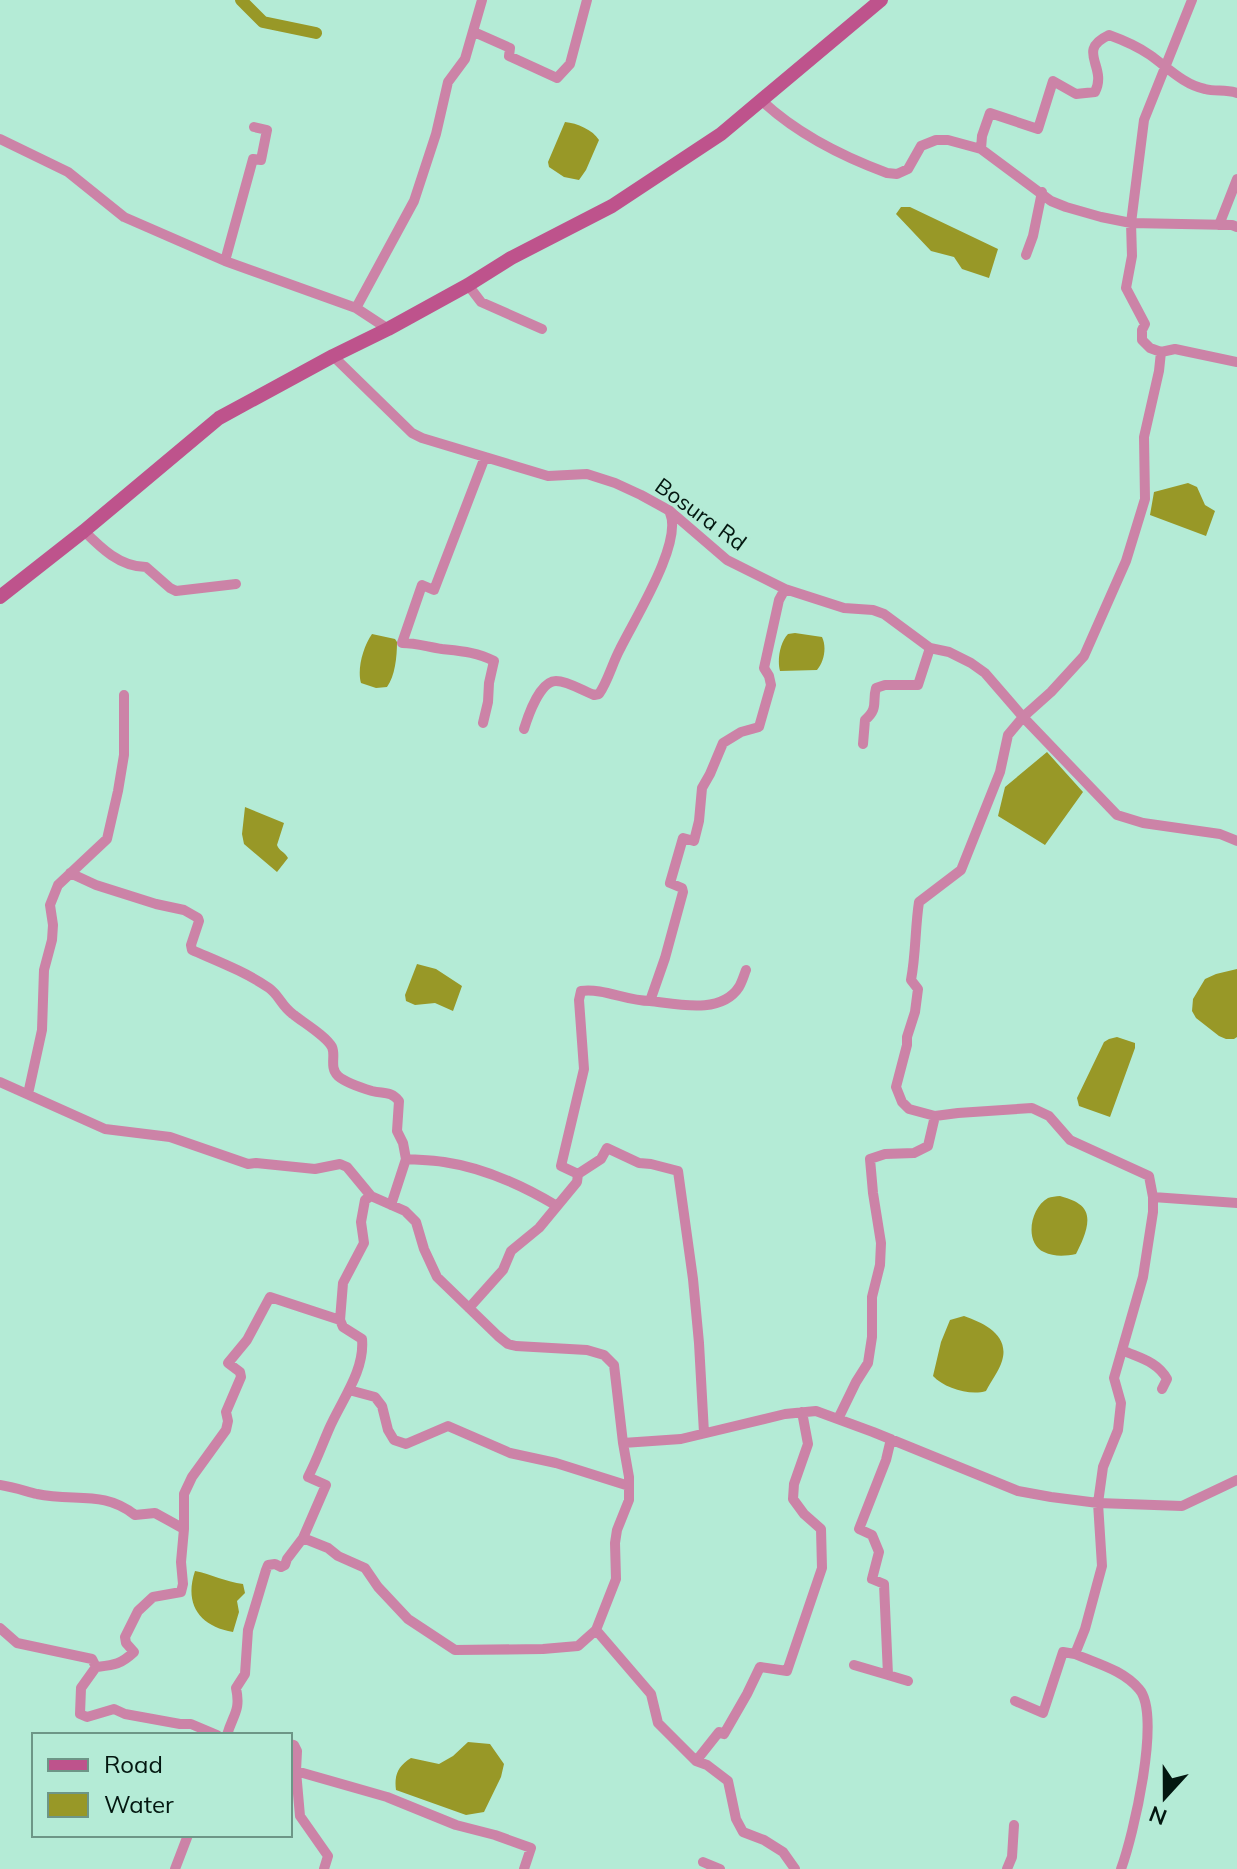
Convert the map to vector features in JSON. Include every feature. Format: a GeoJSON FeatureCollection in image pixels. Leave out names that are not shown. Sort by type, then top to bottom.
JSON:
{"type":"FeatureCollection","features":[{"type":"Feature","properties":{"kind":"main road"},"geometry":{"type":"LineString","coordinates":[[0,597],[219,418],[612,206],[721,134],[881,0]]}},
{"type":"Feature","properties":{"kind":"street"},"geometry":{"type":"LineString","coordinates":[[356,308],[414,201],[436,134],[448,82],[465,59],[482,0]]}},
{"type":"Feature","properties":{"kind":"street"},"geometry":{"type":"LineString","coordinates":[[474,32],[510,48],[509,56],[557,78],[570,64],[587,0]]}},
{"type":"Feature","properties":{"kind":"street"},"geometry":{"type":"LineString","coordinates":[[1192,0],[1144,120],[1131,223],[1132,256],[1126,288],[1145,324],[1142,340],[1150,348],[1161,352],[1175,349],[1237,362]]}},
{"type":"Feature","properties":{"kind":"street"},"geometry":{"type":"LineString","coordinates":[[981,149],[990,113],[1038,129],[1053,81],[1076,94],[1095,92],[1100,77],[1092,55],[1099,39],[1109,35],[1128,42],[1180,78],[1205,89],[1226,89],[1237,93]]}},
{"type":"Feature","properties":{"kind":"street"},"geometry":{"type":"LineString","coordinates":[[761,100],[778,116],[817,142],[887,173],[897,174],[908,169],[921,146],[936,140],[948,140],[981,149],[1051,201],[1066,207],[1131,223],[1237,227]]}},
{"type":"Feature","properties":{"kind":"street"},"geometry":{"type":"LineString","coordinates":[[225,261],[253,159],[261,160],[267,130],[254,127]]}},
{"type":"Feature","properties":{"kind":"street"},"geometry":{"type":"LineString","coordinates":[[0,139],[68,172],[124,217],[225,261],[356,308],[388,329]]}},
{"type":"Feature","properties":{"kind":"street"},"geometry":{"type":"LineString","coordinates":[[1219,225],[1237,179]]}},
{"type":"Feature","properties":{"kind":"street"},"geometry":{"type":"LineString","coordinates":[[1026,255],[1042,192]]}},
{"type":"Feature","properties":{"kind":"street"},"geometry":{"type":"LineString","coordinates":[[468,285],[481,302],[542,329]]}},
{"type":"Feature","properties":{"kind":"street"},"geometry":{"type":"LineString","coordinates":[[1075,1654],[1102,1566],[1098,1503],[1103,1467],[1118,1430],[1121,1403],[1114,1378],[1143,1277],[1153,1212],[1149,1176],[1070,1140],[1042,1111],[1032,1108],[935,1116],[909,1109],[902,1102],[896,1087],[918,989],[911,980],[919,902],[961,870],[1000,772],[1008,735],[1084,656],[1126,561],[1145,499],[1144,437],[1161,352]]}},
{"type":"Feature","properties":{"kind":"street","name":"Bosura Rd"},"geometry":{"type":"LineString","coordinates":[[333,356],[412,433],[422,438],[548,476],[587,474],[615,483],[670,511],[727,560],[785,589],[844,608],[884,614],[930,648],[949,652],[971,663],[985,673],[1117,815],[1143,823],[1220,834],[1237,841]]}},
{"type":"Feature","properties":{"kind":"street"},"geometry":{"type":"LineString","coordinates":[[483,723],[494,661],[469,651],[402,643],[422,585],[434,590],[485,457]]}},
{"type":"Feature","properties":{"kind":"street"},"geometry":{"type":"LineString","coordinates":[[524,729],[530,708],[548,683],[557,681],[594,695],[599,694],[662,567],[672,532],[670,511]]}},
{"type":"Feature","properties":{"kind":"street"},"geometry":{"type":"LineString","coordinates":[[84,531],[104,551],[118,560],[146,567],[176,591],[236,584]]}},
{"type":"Feature","properties":{"kind":"street"},"geometry":{"type":"LineString","coordinates":[[650,1001],[683,892],[682,888],[670,883],[683,838],[694,841],[702,788],[723,743],[741,732],[759,727],[771,685],[764,668],[779,600],[785,589]]}},
{"type":"Feature","properties":{"kind":"street"},"geometry":{"type":"LineString","coordinates":[[863,744],[865,720],[876,703],[876,688],[918,685],[930,648]]}},
{"type":"Feature","properties":{"kind":"street"},"geometry":{"type":"LineString","coordinates":[[28,1094],[42,1030],[44,970],[53,925],[50,905],[58,885],[107,839],[124,755],[124,695]]}},
{"type":"Feature","properties":{"kind":"street"},"geometry":{"type":"LineString","coordinates":[[70,873],[96,885],[184,910],[198,918],[192,950],[273,990],[286,1009],[332,1047],[333,1068],[337,1075],[375,1092],[394,1095],[399,1101],[397,1131],[406,1159],[391,1205]]}},
{"type":"Feature","properties":{"kind":"street"},"geometry":{"type":"LineString","coordinates":[[578,1174],[561,1166],[584,1069],[581,991],[594,989],[637,1001],[711,1005],[726,1000],[739,988],[746,970]]}},
{"type":"Feature","properties":{"kind":"street"},"geometry":{"type":"LineString","coordinates":[[0,1082],[105,1129],[170,1137],[248,1164],[315,1169],[340,1164],[347,1167],[371,1196],[405,1211],[416,1222],[437,1277],[508,1344],[587,1350],[604,1355],[614,1365],[629,1477],[629,1500],[617,1530],[616,1579],[596,1630],[578,1646],[455,1650],[408,1619],[365,1568],[303,1538]]}},
{"type":"Feature","properties":{"kind":"street"},"geometry":{"type":"LineString","coordinates":[[838,1419],[868,1363],[872,1337],[872,1297],[880,1265],[881,1243],[870,1159],[885,1154],[914,1153],[928,1146],[935,1116]]}},
{"type":"Feature","properties":{"kind":"street"},"geometry":{"type":"LineString","coordinates":[[469,1308],[503,1270],[511,1251],[539,1228],[577,1182],[578,1174],[601,1159],[607,1148],[639,1163],[678,1171],[696,1311],[704,1433]]}},
{"type":"Feature","properties":{"kind":"street"},"geometry":{"type":"LineString","coordinates":[[406,1159],[444,1161],[480,1170],[511,1181],[557,1206]]}},
{"type":"Feature","properties":{"kind":"street"},"geometry":{"type":"LineString","coordinates":[[228,1733],[240,1705],[236,1688],[245,1674],[248,1630],[266,1570],[268,1565],[285,1565],[303,1538],[326,1485],[308,1477],[360,1361],[362,1339],[343,1327],[340,1320],[343,1283],[364,1243],[361,1222],[365,1200],[371,1196]]}},
{"type":"Feature","properties":{"kind":"street"},"geometry":{"type":"LineString","coordinates":[[1153,1197],[1237,1203]]}},
{"type":"Feature","properties":{"kind":"street"},"geometry":{"type":"LineString","coordinates":[[212,1733],[191,1724],[125,1714],[114,1709],[87,1717],[80,1714],[81,1688],[96,1667],[118,1665],[134,1652],[125,1637],[138,1611],[153,1597],[181,1592],[184,1494],[192,1477],[226,1430],[226,1412],[241,1377],[240,1372],[228,1363],[247,1340],[270,1297],[340,1320]]}},
{"type":"Feature","properties":{"kind":"street"},"geometry":{"type":"LineString","coordinates":[[1122,1350],[1155,1364],[1167,1379],[1162,1389]]}},
{"type":"Feature","properties":{"kind":"street"},"geometry":{"type":"LineString","coordinates":[[349,1390],[375,1397],[382,1406],[394,1440],[406,1444],[448,1426],[510,1453],[556,1463],[629,1486]]}},
{"type":"Feature","properties":{"kind":"street"},"geometry":{"type":"LineString","coordinates":[[623,1443],[681,1439],[785,1414],[816,1411],[1018,1491],[1098,1503],[1182,1506],[1237,1480]]}},
{"type":"Feature","properties":{"kind":"street"},"geometry":{"type":"LineString","coordinates":[[696,1761],[719,1732],[724,1734],[760,1667],[787,1671],[822,1568],[821,1529],[793,1499],[794,1484],[808,1444],[802,1412]]}},
{"type":"Feature","properties":{"kind":"street"},"geometry":{"type":"LineString","coordinates":[[888,1675],[884,1584],[872,1579],[879,1552],[872,1535],[859,1529],[891,1439]]}},
{"type":"Feature","properties":{"kind":"street"},"geometry":{"type":"LineString","coordinates":[[0,1485],[38,1494],[107,1500],[124,1506],[135,1515],[155,1513],[184,1529]]}},
{"type":"Feature","properties":{"kind":"street"},"geometry":{"type":"LineString","coordinates":[[0,1628],[17,1643],[92,1659],[96,1667]]}},
{"type":"Feature","properties":{"kind":"street"},"geometry":{"type":"LineString","coordinates":[[596,1630],[651,1694],[658,1723],[696,1761],[707,1765],[728,1781],[736,1819],[743,1832],[783,1852],[795,1869]]}},
{"type":"Feature","properties":{"kind":"street"},"geometry":{"type":"LineString","coordinates":[[1015,1701],[1043,1713],[1063,1652],[1124,1674],[1142,1692],[1147,1704],[1145,1770],[1137,1815],[1121,1869]]}},
{"type":"Feature","properties":{"kind":"street"},"geometry":{"type":"LineString","coordinates":[[854,1665],[908,1681]]}},
{"type":"Feature","properties":{"kind":"street"},"geometry":{"type":"LineString","coordinates":[[292,1744],[297,1751],[300,1816],[328,1856],[324,1869]]}},
{"type":"Feature","properties":{"kind":"street"},"geometry":{"type":"LineString","coordinates":[[296,1771],[387,1797],[456,1825],[531,1848],[524,1869]]}},
{"type":"Feature","properties":{"kind":"street"},"geometry":{"type":"LineString","coordinates":[[1007,1869],[1012,1857],[1014,1825]]}},
{"type":"Feature","properties":{"kind":"street"},"geometry":{"type":"LineString","coordinates":[[175,1869],[187,1837]]}},
{"type":"Feature","properties":{"kind":"street"},"geometry":{"type":"LineString","coordinates":[[703,1862],[720,1869]]}},
{"type":"Feature","properties":{"kind":"water"},"geometry":{"type":"Polygon","coordinates":[[[565,122],[584,128],[599,140],[579,180],[564,177],[549,167],[548,162],[565,122]]]}},
{"type":"Feature","properties":{"kind":"water"},"geometry":{"type":"Polygon","coordinates":[[[901,207],[910,207],[998,249],[989,278],[962,269],[954,257],[931,251],[896,214],[901,207]]]}},
{"type":"Feature","properties":{"kind":"water"},"geometry":{"type":"Polygon","coordinates":[[[1188,483],[1197,487],[1205,505],[1215,511],[1206,536],[1150,515],[1154,492],[1188,483]]]}},
{"type":"Feature","properties":{"kind":"water"},"geometry":{"type":"Polygon","coordinates":[[[372,634],[397,642],[395,666],[387,687],[376,688],[361,683],[362,658],[372,634]]]}},
{"type":"Feature","properties":{"kind":"water"},"geometry":{"type":"Polygon","coordinates":[[[788,634],[822,637],[824,654],[817,670],[780,671],[779,657],[783,642],[788,634]]]}},
{"type":"Feature","properties":{"kind":"water"},"geometry":{"type":"Polygon","coordinates":[[[1047,752],[1083,792],[1045,845],[998,816],[1005,787],[1047,752]]]}},
{"type":"Feature","properties":{"kind":"water"},"geometry":{"type":"Polygon","coordinates":[[[245,807],[284,823],[277,845],[288,858],[277,872],[244,844],[245,807]]]}},
{"type":"Feature","properties":{"kind":"water"},"geometry":{"type":"Polygon","coordinates":[[[417,964],[436,969],[462,986],[453,1011],[435,1003],[415,1005],[406,1001],[405,995],[417,964]]]}},
{"type":"Feature","properties":{"kind":"water"},"geometry":{"type":"Polygon","coordinates":[[[1237,969],[1237,1037],[1226,1039],[1196,1018],[1192,1011],[1193,999],[1205,979],[1237,969]]]}},
{"type":"Feature","properties":{"kind":"water"},"geometry":{"type":"Polygon","coordinates":[[[1117,1037],[1135,1043],[1135,1048],[1110,1117],[1079,1106],[1077,1098],[1104,1042],[1117,1037]]]}},
{"type":"Feature","properties":{"kind":"water"},"geometry":{"type":"Polygon","coordinates":[[[1060,1196],[1077,1203],[1087,1214],[1086,1228],[1076,1254],[1048,1254],[1038,1248],[1032,1234],[1037,1209],[1048,1198],[1060,1196]]]}},
{"type":"Feature","properties":{"kind":"water"},"geometry":{"type":"Polygon","coordinates":[[[964,1316],[994,1331],[1002,1344],[1002,1361],[986,1391],[958,1390],[933,1376],[950,1320],[964,1316]]]}},
{"type":"Feature","properties":{"kind":"water"},"geometry":{"type":"Polygon","coordinates":[[[195,1571],[243,1584],[245,1593],[237,1601],[239,1612],[233,1632],[211,1625],[197,1612],[192,1594],[195,1571]]]}},
{"type":"Feature","properties":{"kind":"water"},"geometry":{"type":"Polygon","coordinates":[[[468,1742],[490,1744],[504,1764],[484,1812],[466,1815],[396,1790],[398,1771],[411,1758],[439,1764],[468,1742]]]}},
{"type":"Feature","properties":{"kind":"waterway"},"geometry":{"type":"LineString","coordinates":[[241,0],[263,22],[316,33]]}}]}
